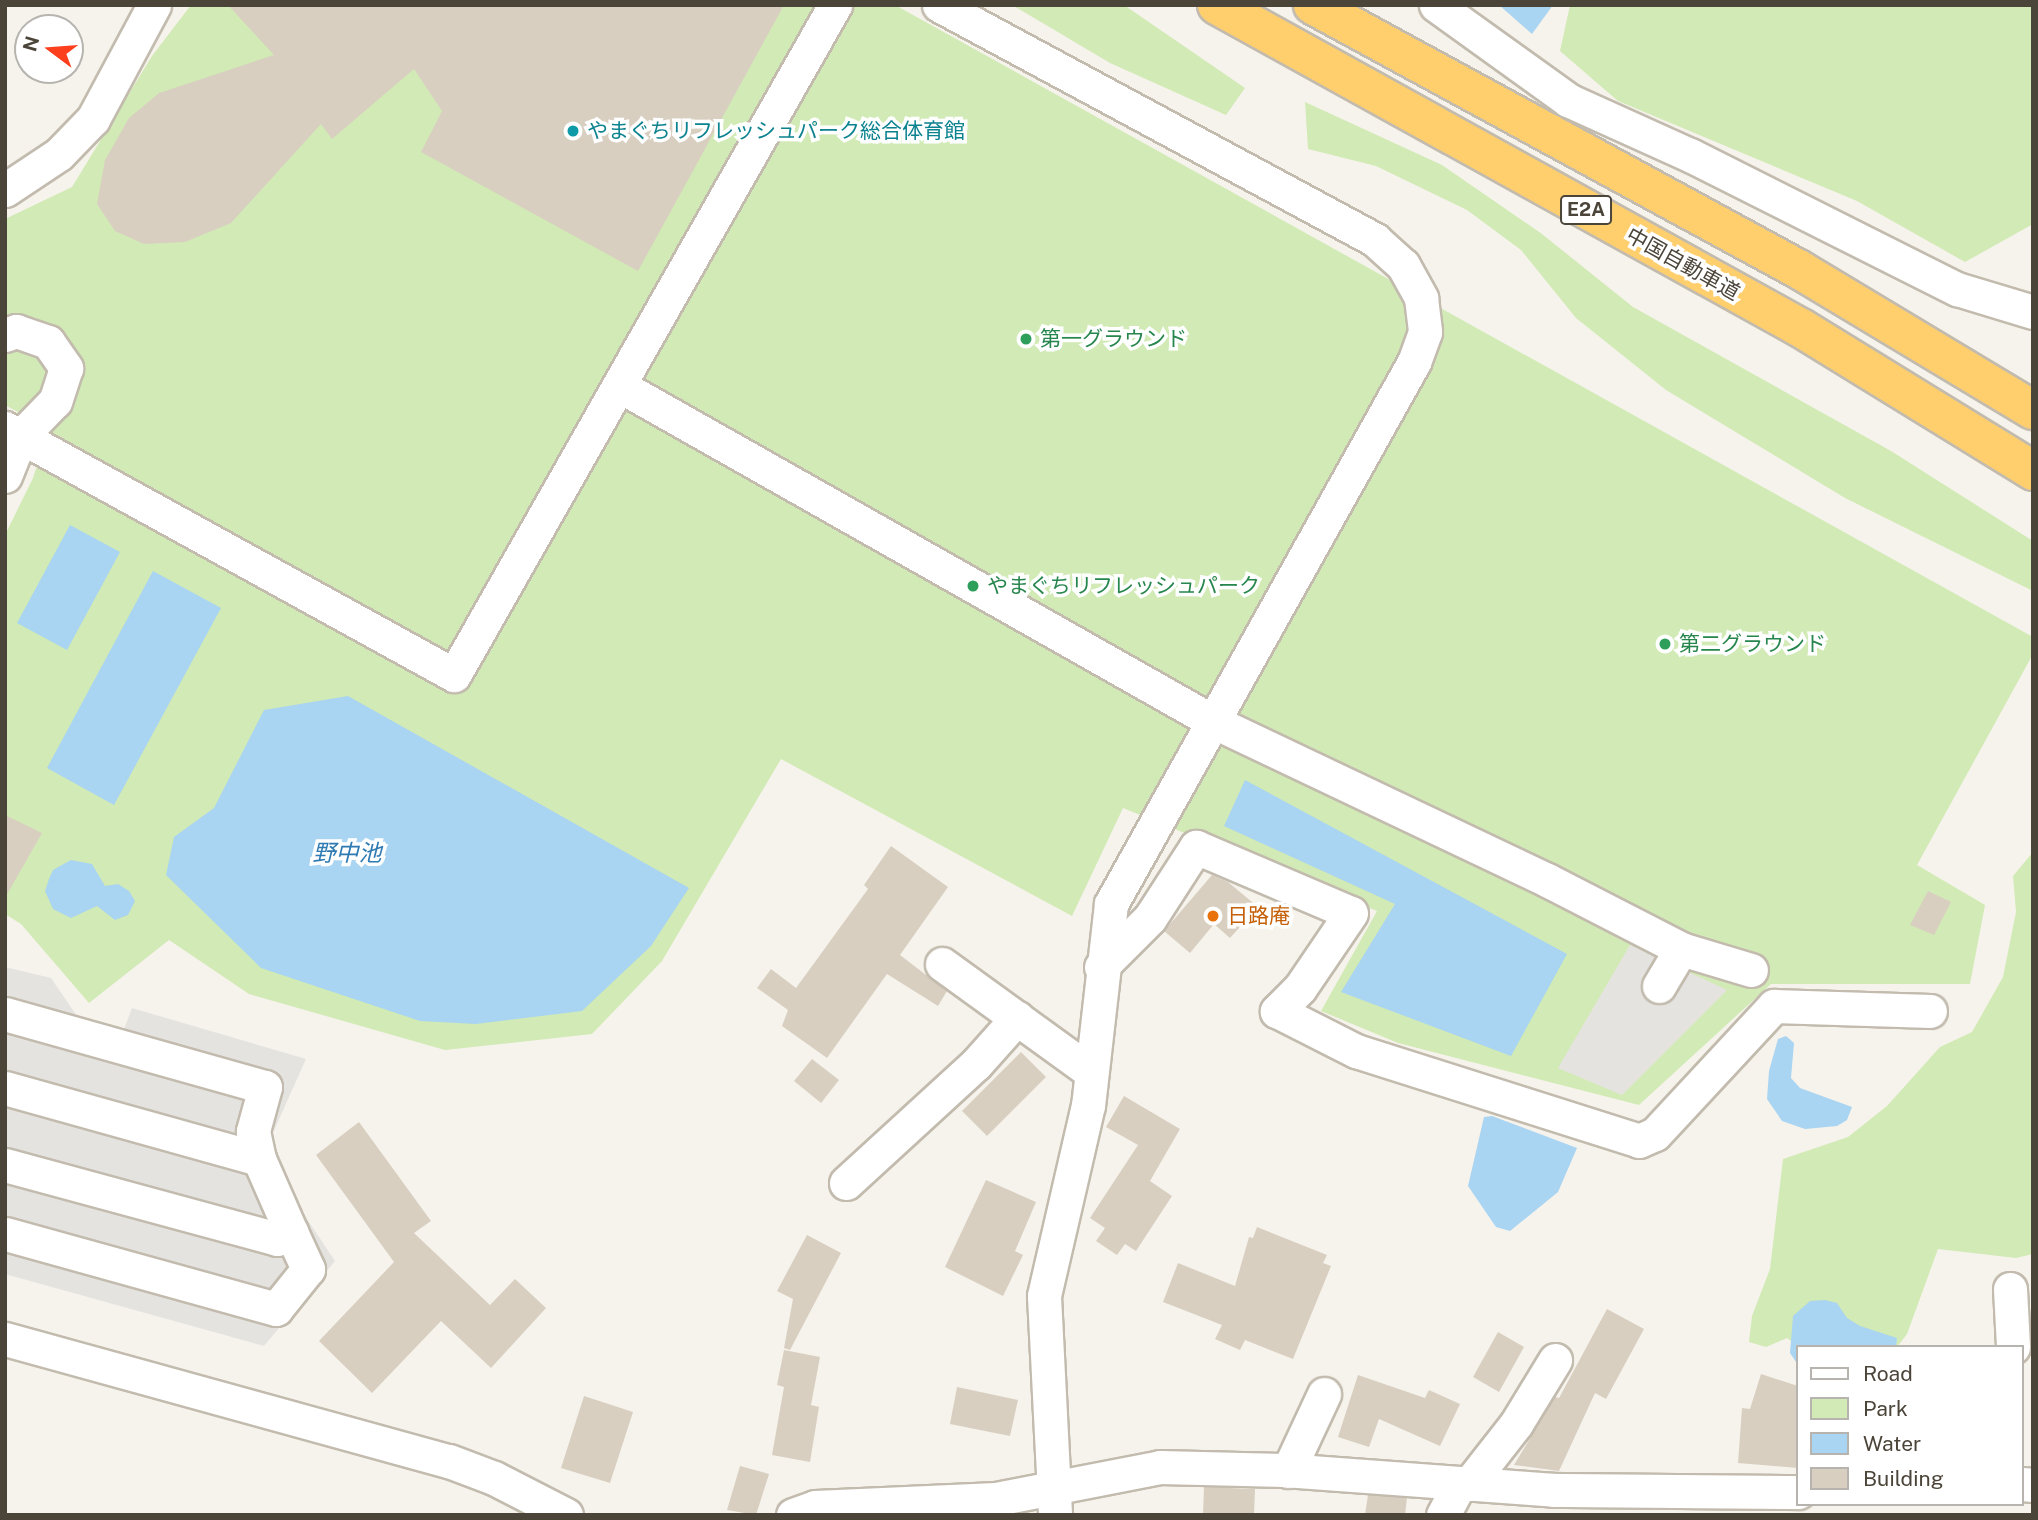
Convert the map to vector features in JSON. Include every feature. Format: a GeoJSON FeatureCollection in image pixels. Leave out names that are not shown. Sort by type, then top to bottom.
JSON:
{"type":"FeatureCollection","features":[{"type":"Feature","properties":{"kind":"highway","name":"中国自動車道"},"geometry":{"type":"LineString","coordinates":[[1217,5],[1788,322],[2033,471]]}},
{"type":"Feature","properties":{"kind":"highway","name":"E2A"},"geometry":{"type":"LineString","coordinates":[[1313,5],[1800,270],[2033,410]]}},
{"type":"Feature","properties":{"kind":"highway"},"geometry":{"type":"LineString","coordinates":[[1952,420],[2033,482]]}},
{"type":"Feature","properties":{"kind":"street"},"geometry":{"type":"LineString","coordinates":[[5,190],[59,154],[93,119],[154,5]]}},
{"type":"Feature","properties":{"kind":"street"},"geometry":{"type":"LineString","coordinates":[[13,432],[454,675],[835,5]]}},
{"type":"Feature","properties":{"kind":"street"},"geometry":{"type":"LineString","coordinates":[[939,5],[1375,240],[1402,265],[1421,298],[1425,332],[1414,362],[1111,904],[1101,967],[1087,1105],[1044,1296],[1054,1501]]}},
{"type":"Feature","properties":{"kind":"street"},"geometry":{"type":"LineString","coordinates":[[1436,5],[1568,100],[1702,161],[1957,289],[2033,312]]}},
{"type":"Feature","properties":{"kind":"street"},"geometry":{"type":"LineString","coordinates":[[5,335],[16,331],[48,342],[66,368],[55,401],[13,432],[5,476]]}},
{"type":"Feature","properties":{"kind":"street"},"geometry":{"type":"LineString","coordinates":[[620,386],[1212,722],[1547,880],[1682,949],[1751,970]]}},
{"type":"Feature","properties":{"kind":"street"},"geometry":{"type":"LineString","coordinates":[[1101,967],[1150,918],[1196,847],[1351,913],[1300,988],[1277,1011],[1356,1051],[1639,1141],[1655,1134],[1774,1006],[1930,1011]]}},
{"type":"Feature","properties":{"kind":"street"},"geometry":{"type":"LineString","coordinates":[[1659,986],[1682,949]]}},
{"type":"Feature","properties":{"kind":"street"},"geometry":{"type":"LineString","coordinates":[[942,964],[1091,1072]]}},
{"type":"Feature","properties":{"kind":"street"},"geometry":{"type":"LineString","coordinates":[[5,1014],[265,1087],[253,1131],[259,1159],[308,1269],[276,1309],[5,1234]]}},
{"type":"Feature","properties":{"kind":"street"},"geometry":{"type":"LineString","coordinates":[[846,1183],[976,1064],[1017,1018]]}},
{"type":"Feature","properties":{"kind":"street"},"geometry":{"type":"LineString","coordinates":[[5,1088],[259,1159]]}},
{"type":"Feature","properties":{"kind":"street"},"geometry":{"type":"LineString","coordinates":[[5,1165],[278,1239],[291,1232]]}},
{"type":"Feature","properties":{"kind":"street"},"geometry":{"type":"LineString","coordinates":[[2010,1289],[2013,1345]]}},
{"type":"Feature","properties":{"kind":"street"},"geometry":{"type":"LineString","coordinates":[[5,1339],[449,1461],[504,1482],[566,1515]]}},
{"type":"Feature","properties":{"kind":"street"},"geometry":{"type":"LineString","coordinates":[[1443,1515],[1465,1483],[1516,1424],[1555,1360]]}},
{"type":"Feature","properties":{"kind":"street"},"geometry":{"type":"LineString","coordinates":[[1287,1471],[1324,1394]]}},
{"type":"Feature","properties":{"kind":"street"},"geometry":{"type":"LineString","coordinates":[[793,1515],[815,1507],[996,1499],[1054,1501],[1160,1466],[1287,1471],[1554,1490],[1797,1492]]}},
{"type":"Feature","properties":{"kind":"green space","name":"やまぐちリフレッシュパーク"},"geometry":{"type":"Polygon","coordinates":[[[191,5],[895,5],[2033,637],[2033,654],[1917,865],[1985,905],[1970,984],[1771,984],[1639,1105],[1398,1043],[1321,1011],[1377,911],[1123,808],[1072,916],[781,759],[662,961],[592,1034],[445,1050],[249,994],[169,940],[89,1003],[21,924],[5,914],[5,535],[33,478],[49,429],[5,405],[5,219],[72,187],[152,56],[191,5]]]}},
{"type":"Feature","properties":{"kind":"green space"},"geometry":{"type":"Polygon","coordinates":[[[1012,5],[1124,5],[1245,88],[1226,115],[1110,63],[1012,5]]]}},
{"type":"Feature","properties":{"kind":"green space"},"geometry":{"type":"Polygon","coordinates":[[[1570,5],[2033,5],[2033,224],[1965,262],[1857,201],[1618,101],[1560,51],[1570,5]]]}},
{"type":"Feature","properties":{"kind":"green space"},"geometry":{"type":"Polygon","coordinates":[[[1305,102],[1442,165],[1542,234],[1633,307],[1891,451],[2033,541],[2033,591],[1845,498],[1666,390],[1576,318],[1521,250],[1467,210],[1376,166],[1308,149],[1305,102]]]}},
{"type":"Feature","properties":{"kind":"green space"},"geometry":{"type":"Polygon","coordinates":[[[2033,852],[2033,1254],[2016,1258],[1938,1249],[1907,1334],[1899,1345],[1797,1346],[1787,1338],[1766,1347],[1749,1342],[1752,1316],[1770,1269],[1783,1159],[1848,1137],[1887,1106],[1940,1047],[1972,1032],[2003,977],[2016,912],[2013,876],[2033,852]]]}},
{"type":"Feature","properties":{"kind":"shaded area"},"geometry":{"type":"Polygon","coordinates":[[[1630,945],[1727,990],[1622,1095],[1558,1068],[1630,945]]]}},
{"type":"Feature","properties":{"kind":"shaded area"},"geometry":{"type":"Polygon","coordinates":[[[5,967],[51,978],[79,1019],[123,1032],[132,1008],[306,1059],[272,1135],[285,1186],[335,1261],[264,1346],[5,1274],[5,967]]]}},
{"type":"Feature","properties":{"kind":"water"},"geometry":{"type":"Polygon","coordinates":[[[1499,5],[1553,5],[1532,34],[1499,5]]]}},
{"type":"Feature","properties":{"kind":"water"},"geometry":{"type":"Polygon","coordinates":[[[70,525],[120,552],[67,650],[17,623],[70,525]]]}},
{"type":"Feature","properties":{"kind":"water"},"geometry":{"type":"Polygon","coordinates":[[[153,571],[221,608],[114,805],[47,768],[153,571]]]}},
{"type":"Feature","properties":{"kind":"water","name":"野中池"},"geometry":{"type":"Polygon","coordinates":[[[348,696],[689,888],[651,946],[582,1011],[476,1024],[420,1021],[261,968],[166,875],[174,837],[214,808],[264,710],[348,696]]]}},
{"type":"Feature","properties":{"kind":"water"},"geometry":{"type":"Polygon","coordinates":[[[1245,780],[1567,954],[1511,1056],[1341,992],[1395,904],[1224,826],[1245,780]]]}},
{"type":"Feature","properties":{"kind":"water"},"geometry":{"type":"Polygon","coordinates":[[[71,860],[92,864],[105,886],[118,884],[129,891],[135,901],[128,915],[115,920],[97,906],[71,918],[53,909],[45,891],[49,879],[53,870],[71,860]]]}},
{"type":"Feature","properties":{"kind":"water"},"geometry":{"type":"Polygon","coordinates":[[[1786,1036],[1794,1043],[1791,1078],[1800,1088],[1852,1107],[1847,1120],[1837,1126],[1805,1129],[1782,1121],[1767,1099],[1769,1071],[1778,1039],[1786,1036]]]}},
{"type":"Feature","properties":{"kind":"water"},"geometry":{"type":"Polygon","coordinates":[[[1492,1116],[1577,1148],[1558,1192],[1510,1231],[1496,1227],[1468,1186],[1484,1117],[1492,1116]]]}},
{"type":"Feature","properties":{"kind":"water"},"geometry":{"type":"Polygon","coordinates":[[[1825,1300],[1837,1303],[1847,1318],[1860,1326],[1897,1338],[1896,1345],[1797,1345],[1796,1362],[1790,1353],[1793,1316],[1810,1301],[1825,1300]]]}},
{"type":"Feature","properties":{"kind":"building","name":"やまぐちリフレッシュパーク総合体育館"},"geometry":{"type":"Polygon","coordinates":[[[228,5],[784,5],[638,271],[421,152],[442,111],[414,69],[332,139],[321,124],[231,223],[185,242],[144,244],[115,231],[97,204],[105,160],[129,118],[159,93],[274,55],[228,5]]]}},
{"type":"Feature","properties":{"kind":"building"},"geometry":{"type":"Polygon","coordinates":[[[5,815],[42,833],[5,898],[5,815]]]}},
{"type":"Feature","properties":{"kind":"building"},"geometry":{"type":"Polygon","coordinates":[[[891,846],[948,887],[900,955],[947,991],[938,1006],[887,974],[827,1058],[782,1026],[788,1010],[757,988],[771,969],[796,988],[868,889],[864,885],[891,846]]]}},
{"type":"Feature","properties":{"kind":"building","name":"日路庵"},"geometry":{"type":"Polygon","coordinates":[[[1212,875],[1228,882],[1258,907],[1230,938],[1214,924],[1190,953],[1164,931],[1212,875]]]}},
{"type":"Feature","properties":{"kind":"building"},"geometry":{"type":"Polygon","coordinates":[[[1928,891],[1951,902],[1934,935],[1910,925],[1928,891]]]}},
{"type":"Feature","properties":{"kind":"building"},"geometry":{"type":"Polygon","coordinates":[[[1021,1052],[1046,1077],[987,1136],[962,1111],[1021,1052]]]}},
{"type":"Feature","properties":{"kind":"building"},"geometry":{"type":"Polygon","coordinates":[[[812,1059],[839,1080],[821,1103],[794,1081],[812,1059]]]}},
{"type":"Feature","properties":{"kind":"building"},"geometry":{"type":"Polygon","coordinates":[[[1124,1096],[1180,1129],[1150,1181],[1172,1196],[1136,1251],[1125,1244],[1117,1255],[1096,1241],[1105,1228],[1090,1218],[1138,1145],[1106,1127],[1124,1096]]]}},
{"type":"Feature","properties":{"kind":"building"},"geometry":{"type":"Polygon","coordinates":[[[359,1122],[431,1221],[414,1233],[490,1305],[515,1279],[546,1308],[491,1368],[441,1321],[372,1393],[319,1341],[394,1262],[316,1155],[359,1122]]]}},
{"type":"Feature","properties":{"kind":"building"},"geometry":{"type":"Polygon","coordinates":[[[986,1180],[1036,1202],[1015,1251],[1023,1255],[1003,1296],[945,1267],[986,1180]]]}},
{"type":"Feature","properties":{"kind":"building"},"geometry":{"type":"Polygon","coordinates":[[[1257,1227],[1327,1255],[1323,1263],[1331,1266],[1293,1359],[1245,1340],[1240,1350],[1215,1339],[1222,1325],[1163,1302],[1178,1263],[1235,1286],[1249,1237],[1253,1238],[1257,1227]]]}},
{"type":"Feature","properties":{"kind":"building"},"geometry":{"type":"Polygon","coordinates":[[[807,1235],[841,1253],[790,1350],[784,1348],[793,1299],[777,1291],[807,1235]]]}},
{"type":"Feature","properties":{"kind":"building"},"geometry":{"type":"Polygon","coordinates":[[[1607,1309],[1644,1329],[1606,1399],[1595,1393],[1559,1471],[1514,1465],[1555,1397],[1559,1398],[1607,1309]]]}},
{"type":"Feature","properties":{"kind":"building"},"geometry":{"type":"Polygon","coordinates":[[[1498,1332],[1524,1347],[1499,1392],[1473,1377],[1498,1332]]]}},
{"type":"Feature","properties":{"kind":"building"},"geometry":{"type":"Polygon","coordinates":[[[784,1350],[820,1357],[811,1405],[819,1407],[810,1462],[772,1455],[784,1387],[777,1385],[784,1350]]]}},
{"type":"Feature","properties":{"kind":"building"},"geometry":{"type":"Polygon","coordinates":[[[1761,1374],[1797,1386],[1797,1468],[1738,1463],[1742,1408],[1750,1409],[1761,1374]]]}},
{"type":"Feature","properties":{"kind":"building"},"geometry":{"type":"Polygon","coordinates":[[[1358,1375],[1425,1398],[1429,1390],[1460,1404],[1440,1446],[1379,1419],[1369,1447],[1338,1437],[1358,1375]]]}},
{"type":"Feature","properties":{"kind":"building"},"geometry":{"type":"Polygon","coordinates":[[[957,1387],[1018,1400],[1010,1436],[950,1424],[957,1387]]]}},
{"type":"Feature","properties":{"kind":"building"},"geometry":{"type":"Polygon","coordinates":[[[584,1396],[633,1412],[610,1483],[561,1468],[584,1396]]]}},
{"type":"Feature","properties":{"kind":"building"},"geometry":{"type":"Polygon","coordinates":[[[740,1466],[769,1474],[756,1515],[727,1510],[740,1466]]]}},
{"type":"Feature","properties":{"kind":"building"},"geometry":{"type":"Polygon","coordinates":[[[1204,1487],[1255,1489],[1254,1515],[1203,1515],[1204,1487]]]}},
{"type":"Feature","properties":{"kind":"building"},"geometry":{"type":"Polygon","coordinates":[[[1368,1495],[1407,1498],[1405,1515],[1365,1515],[1368,1495]]]}},
{"type":"Feature","properties":{"kind":"place","name":"やまぐちリフレッシュパーク総合体育館"},"geometry":{"type":"Point","coordinates":[573,131]}},
{"type":"Feature","properties":{"kind":"place","name":"第一グラウンド"},"geometry":{"type":"Point","coordinates":[1026,339]}},
{"type":"Feature","properties":{"kind":"place","name":"やまぐちリフレッシュパーク"},"geometry":{"type":"Point","coordinates":[973,586]}},
{"type":"Feature","properties":{"kind":"place","name":"第二グラウンド"},"geometry":{"type":"Point","coordinates":[1665,644]}},
{"type":"Feature","properties":{"kind":"place","name":"日路庵"},"geometry":{"type":"Point","coordinates":[1213,916]}}]}
